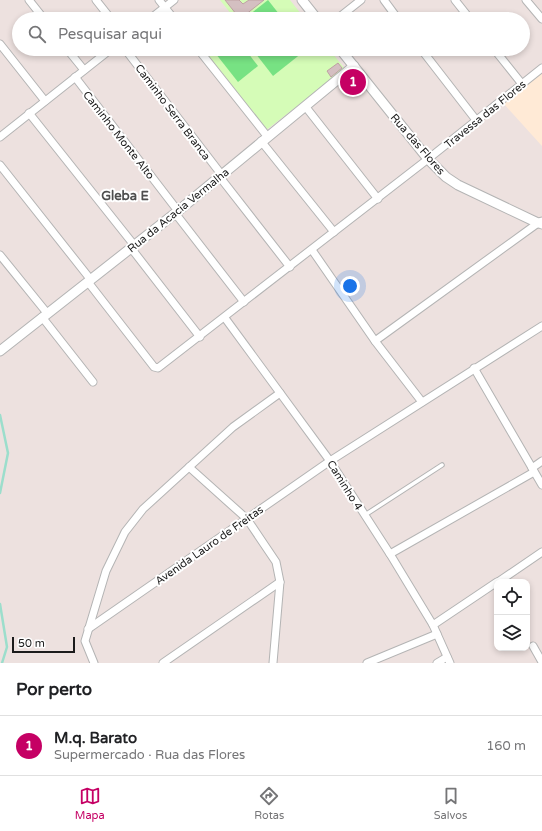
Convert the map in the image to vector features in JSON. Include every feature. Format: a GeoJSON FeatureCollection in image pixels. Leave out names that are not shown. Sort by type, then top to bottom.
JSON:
{"type":"FeatureCollection","features":[{"type":"Feature","properties":{"kind":"street"},"geometry":{"type":"LineString","coordinates":[[29,0],[38,12]]}},
{"type":"Feature","properties":{"kind":"street"},"geometry":{"type":"LineString","coordinates":[[96,0],[105,12]]}},
{"type":"Feature","properties":{"kind":"street"},"geometry":{"type":"LineString","coordinates":[[159,0],[169,12]]}},
{"type":"Feature","properties":{"kind":"street"},"geometry":{"type":"LineString","coordinates":[[159,12],[174,0]]}},
{"type":"Feature","properties":{"kind":"street"},"geometry":{"type":"LineString","coordinates":[[302,0],[311,12]]}},
{"type":"Feature","properties":{"kind":"street"},"geometry":{"type":"LineString","coordinates":[[346,12],[361,0]]}},
{"type":"Feature","properties":{"kind":"street"},"geometry":{"type":"LineString","coordinates":[[384,0],[393,12]]}},
{"type":"Feature","properties":{"kind":"street"},"geometry":{"type":"LineString","coordinates":[[455,0],[464,12]]}},
{"type":"Feature","properties":{"kind":"street"},"geometry":{"type":"LineString","coordinates":[[526,0],[542,19]]}},
{"type":"Feature","properties":{"kind":"street"},"geometry":{"type":"LineString","coordinates":[[0,44],[45,101]]}},
{"type":"Feature","properties":{"kind":"street"},"geometry":{"type":"LineString","coordinates":[[73,56],[84,70]]}},
{"type":"Feature","properties":{"kind":"street"},"geometry":{"type":"LineString","coordinates":[[2,132],[45,101],[102,56]]}},
{"type":"Feature","properties":{"kind":"street","name":"Caminho Serra Branca"},"geometry":{"type":"LineString","coordinates":[[130,56],[290,267]]}},
{"type":"Feature","properties":{"kind":"street"},"geometry":{"type":"LineString","coordinates":[[203,56],[334,232]]}},
{"type":"Feature","properties":{"kind":"street","name":"Rua das Flores"},"geometry":{"type":"LineString","coordinates":[[346,56],[428,160],[446,177],[458,185],[541,223]]}},
{"type":"Feature","properties":{"kind":"street"},"geometry":{"type":"LineString","coordinates":[[426,56],[476,120]]}},
{"type":"Feature","properties":{"kind":"street"},"geometry":{"type":"LineString","coordinates":[[500,56],[522,84]]}},
{"type":"Feature","properties":{"kind":"street","name":"Rua da Acacia Vermalha"},"geometry":{"type":"LineString","coordinates":[[0,351],[176,212],[354,66]]}},
{"type":"Feature","properties":{"kind":"street","name":"Travessa das Flores"},"geometry":{"type":"LineString","coordinates":[[89,281],[157,369],[428,160],[542,68]]}},
{"type":"Feature","properties":{"kind":"street","name":"Caminho Monte Alto"},"geometry":{"type":"LineString","coordinates":[[75,78],[244,302]]}},
{"type":"Feature","properties":{"kind":"street"},"geometry":{"type":"LineString","coordinates":[[305,106],[378,198]]}},
{"type":"Feature","properties":{"kind":"street"},"geometry":{"type":"LineString","coordinates":[[29,113],[200,337]]}},
{"type":"Feature","properties":{"kind":"street"},"geometry":{"type":"LineString","coordinates":[[0,165],[89,281]]}},
{"type":"Feature","properties":{"kind":"street"},"geometry":{"type":"LineString","coordinates":[[374,340],[541,223]]}},
{"type":"Feature","properties":{"kind":"street"},"geometry":{"type":"LineString","coordinates":[[312,250],[374,340],[422,402]]}},
{"type":"Feature","properties":{"kind":"street"},"geometry":{"type":"LineString","coordinates":[[0,255],[93,382]]}},
{"type":"Feature","properties":{"kind":"street","name":"Caminho 4"},"geometry":{"type":"LineString","coordinates":[[225,318],[330,461],[364,516],[390,554],[433,625],[448,660]]}},
{"type":"Feature","properties":{"kind":"street","name":"Avenida Lauro de Freitas"},"geometry":{"type":"LineString","coordinates":[[88,629],[330,461],[542,326]]}},
{"type":"Feature","properties":{"kind":"street"},"geometry":{"type":"LineString","coordinates":[[474,368],[542,485]]}},
{"type":"Feature","properties":{"kind":"street"},"geometry":{"type":"LineString","coordinates":[[94,663],[85,641],[106,571],[118,543],[143,509],[233,427],[280,393]]}},
{"type":"Feature","properties":{"kind":"street"},"geometry":{"type":"LineString","coordinates":[[390,554],[533,470],[542,461]]}},
{"type":"Feature","properties":{"kind":"street"},"geometry":{"type":"LineString","coordinates":[[189,467],[247,519],[276,562],[280,582],[271,662]]}},
{"type":"Feature","properties":{"kind":"street"},"geometry":{"type":"LineString","coordinates":[[502,579],[542,552]]}},
{"type":"Feature","properties":{"kind":"street"},"geometry":{"type":"LineString","coordinates":[[163,663],[280,582]]}},
{"type":"Feature","properties":{"kind":"street"},"geometry":{"type":"LineString","coordinates":[[433,625],[494,584]]}},
{"type":"Feature","properties":{"kind":"street"},"geometry":{"type":"LineString","coordinates":[[367,663],[437,634]]}},
{"type":"Feature","properties":{"kind":"street"},"geometry":{"type":"LineString","coordinates":[[533,646],[542,662]]}},
{"type":"Feature","properties":{"kind":"street"},"geometry":{"type":"LineString","coordinates":[[437,663],[448,660]]}},
{"type":"Feature","properties":{"kind":"lane"},"geometry":{"type":"LineString","coordinates":[[364,516],[442,465]]}},
{"type":"Feature","properties":{"kind":"shaded area"},"geometry":{"type":"Polygon","coordinates":[[[542,73],[542,146],[504,104],[542,73]]]}},
{"type":"Feature","properties":{"kind":"green space"},"geometry":{"type":"Polygon","coordinates":[[[220,0],[290,0],[299,12],[229,12],[220,0]]]}},
{"type":"Feature","properties":{"kind":"green space"},"geometry":{"type":"Polygon","coordinates":[[[268,0],[277,12],[253,12],[268,0]]]}},
{"type":"Feature","properties":{"kind":"green space"},"geometry":{"type":"Polygon","coordinates":[[[206,56],[335,56],[345,69],[265,131],[206,56]]]}},
{"type":"Feature","properties":{"kind":"green space"},"geometry":{"type":"Polygon","coordinates":[[[218,56],[250,56],[258,66],[238,82],[218,56]]]}},
{"type":"Feature","properties":{"kind":"green space"},"geometry":{"type":"Polygon","coordinates":[[[257,56],[298,56],[273,76],[257,56]]]}},
{"type":"Feature","properties":{"kind":"building"},"geometry":{"type":"Polygon","coordinates":[[[225,0],[239,0],[243,4],[249,0],[264,0],[249,12],[234,12],[225,0]]]}},
{"type":"Feature","properties":{"kind":"building"},"geometry":{"type":"Polygon","coordinates":[[[338,63],[342,68],[331,77],[327,71],[338,63]]]}},
{"type":"Feature","properties":{"kind":"waterway"},"geometry":{"type":"LineString","coordinates":[[0,415],[8,453],[0,493]]}},
{"type":"Feature","properties":{"kind":"waterway"},"geometry":{"type":"LineString","coordinates":[[0,604],[7,647],[2,663]]}},
{"type":"Feature","properties":{"kind":"place","name":"M.q. Barato"},"geometry":{"type":"Point","coordinates":[353,82]}},
{"type":"Feature","properties":{"kind":"district","name":"Gleba E"},"geometry":{"type":"Point","coordinates":[125,195]}}]}
